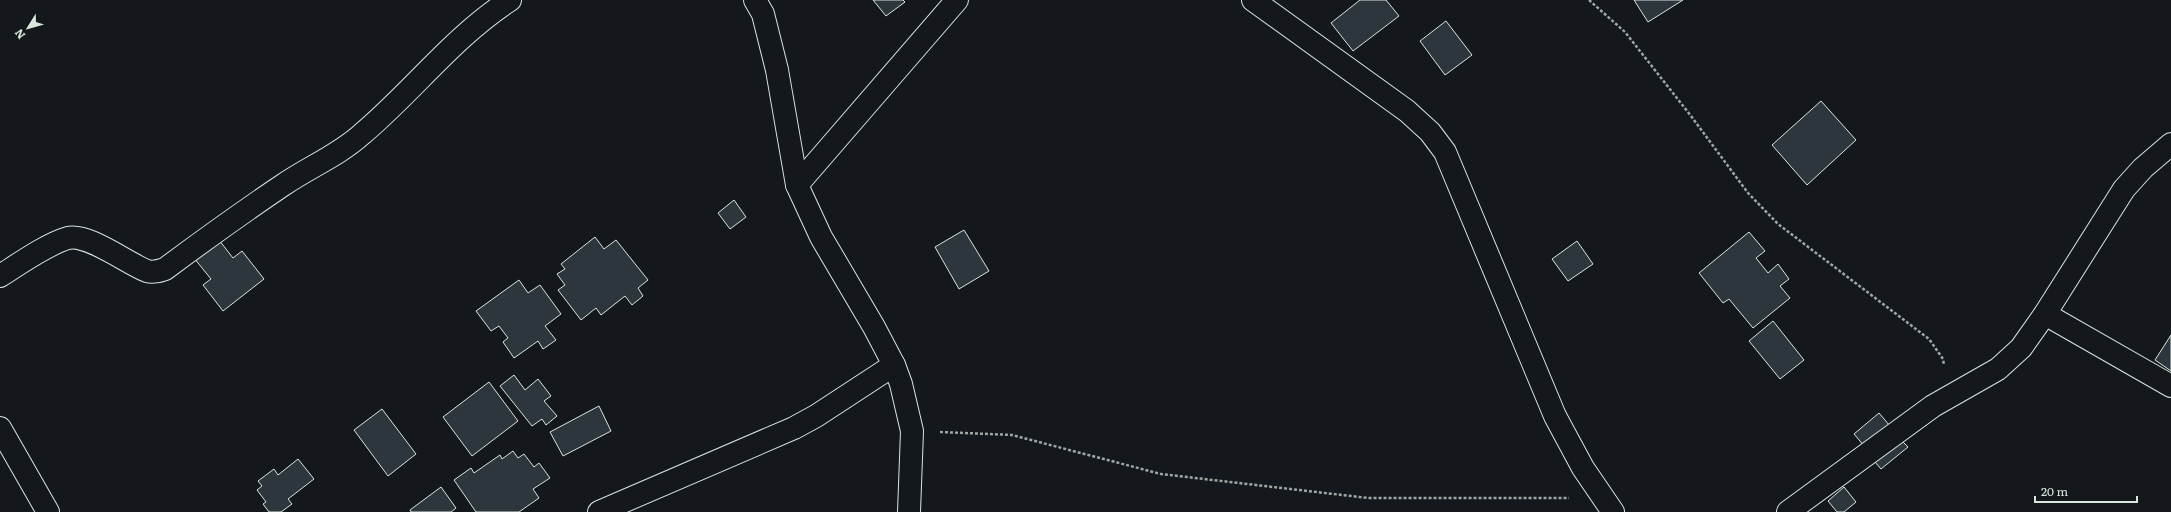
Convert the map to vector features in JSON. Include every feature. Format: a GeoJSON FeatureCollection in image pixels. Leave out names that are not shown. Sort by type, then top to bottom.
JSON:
{"type":"FeatureCollection","features":[{"type":"Feature","properties":{"kind":"street"},"geometry":{"type":"LineString","coordinates":[[0,276],[34,255],[68,238],[81,239],[103,248],[148,271],[157,272],[165,269],[285,184],[329,158],[362,135],[439,58],[492,11],[510,0]]}},
{"type":"Feature","properties":{"kind":"street"},"geometry":{"type":"LineString","coordinates":[[755,0],[763,14],[777,70],[797,185],[821,237],[894,365],[901,384],[912,431],[909,512]]}},
{"type":"Feature","properties":{"kind":"street"},"geometry":{"type":"LineString","coordinates":[[797,185],[956,0]]}},
{"type":"Feature","properties":{"kind":"street"},"geometry":{"type":"LineString","coordinates":[[1253,0],[1407,111],[1430,132],[1445,152],[1555,416],[1583,468],[1608,505]]}},
{"type":"Feature","properties":{"kind":"street"},"geometry":{"type":"LineString","coordinates":[[1788,512],[1932,406],[1998,369],[2021,348],[2045,314],[2124,189],[2143,168],[2171,144]]}},
{"type":"Feature","properties":{"kind":"street"},"geometry":{"type":"LineString","coordinates":[[2045,314],[2171,386]]}},
{"type":"Feature","properties":{"kind":"street"},"geometry":{"type":"LineString","coordinates":[[598,512],[794,428],[816,416],[894,365]]}},
{"type":"Feature","properties":{"kind":"street"},"geometry":{"type":"LineString","coordinates":[[0,428],[48,512]]}},
{"type":"Feature","properties":{"kind":"path"},"geometry":{"type":"LineString","coordinates":[[1589,0],[1625,32],[1691,116],[1748,193],[1778,224],[1929,339],[1943,359],[1945,371],[1942,385],[1932,406]]}},
{"type":"Feature","properties":{"kind":"path"},"geometry":{"type":"LineString","coordinates":[[912,431],[1012,434],[1161,474],[1368,498],[1608,505]]}},
{"type":"Feature","properties":{"kind":"building"},"geometry":{"type":"Polygon","coordinates":[[[873,0],[903,0],[905,2],[886,16],[873,0]]]}},
{"type":"Feature","properties":{"kind":"building"},"geometry":{"type":"Polygon","coordinates":[[[1360,0],[1386,0],[1399,16],[1353,51],[1331,23],[1360,0]]]}},
{"type":"Feature","properties":{"kind":"building"},"geometry":{"type":"Polygon","coordinates":[[[1634,0],[1683,0],[1648,22],[1634,0]]]}},
{"type":"Feature","properties":{"kind":"building"},"geometry":{"type":"Polygon","coordinates":[[[1446,21],[1472,55],[1445,75],[1420,41],[1446,21]]]}},
{"type":"Feature","properties":{"kind":"building"},"geometry":{"type":"Polygon","coordinates":[[[1821,101],[1856,140],[1807,185],[1772,145],[1821,101]]]}},
{"type":"Feature","properties":{"kind":"building"},"geometry":{"type":"Polygon","coordinates":[[[734,200],[746,217],[730,229],[718,213],[734,200]]]}},
{"type":"Feature","properties":{"kind":"building"},"geometry":{"type":"Polygon","coordinates":[[[964,230],[989,271],[959,289],[935,247],[964,230]]]}},
{"type":"Feature","properties":{"kind":"building"},"geometry":{"type":"Polygon","coordinates":[[[1749,232],[1765,251],[1756,258],[1768,273],[1778,264],[1789,279],[1780,286],[1790,298],[1753,328],[1729,299],[1723,303],[1699,273],[1749,232]]]}},
{"type":"Feature","properties":{"kind":"building"},"geometry":{"type":"Polygon","coordinates":[[[595,237],[604,249],[616,240],[648,280],[638,288],[643,296],[632,305],[625,296],[601,315],[596,308],[581,320],[558,290],[565,285],[557,274],[565,269],[561,264],[595,237]]]}},
{"type":"Feature","properties":{"kind":"building"},"geometry":{"type":"Polygon","coordinates":[[[219,240],[233,258],[242,251],[264,279],[223,311],[203,285],[211,279],[194,258],[219,240]]]}},
{"type":"Feature","properties":{"kind":"building"},"geometry":{"type":"Polygon","coordinates":[[[1577,241],[1593,264],[1568,281],[1552,259],[1577,241]]]}},
{"type":"Feature","properties":{"kind":"building"},"geometry":{"type":"Polygon","coordinates":[[[519,280],[528,293],[540,285],[561,314],[545,326],[556,340],[543,349],[538,341],[514,358],[503,342],[508,338],[499,326],[491,331],[476,311],[519,280]]]}},
{"type":"Feature","properties":{"kind":"building"},"geometry":{"type":"Polygon","coordinates":[[[1773,321],[1804,360],[1780,379],[1749,341],[1773,321]]]}},
{"type":"Feature","properties":{"kind":"building"},"geometry":{"type":"Polygon","coordinates":[[[2171,335],[2171,371],[2155,360],[2171,335]]]}},
{"type":"Feature","properties":{"kind":"building"},"geometry":{"type":"Polygon","coordinates":[[[514,375],[525,390],[538,379],[551,396],[544,401],[557,416],[546,425],[542,419],[532,426],[500,386],[514,375]]]}},
{"type":"Feature","properties":{"kind":"building"},"geometry":{"type":"Polygon","coordinates":[[[489,382],[518,421],[472,456],[443,417],[489,382]]]}},
{"type":"Feature","properties":{"kind":"building"},"geometry":{"type":"Polygon","coordinates":[[[599,406],[611,431],[563,456],[550,432],[599,406]]]}},
{"type":"Feature","properties":{"kind":"building"},"geometry":{"type":"Polygon","coordinates":[[[382,409],[416,454],[388,476],[354,430],[382,409]]]}},
{"type":"Feature","properties":{"kind":"building"},"geometry":{"type":"Polygon","coordinates":[[[1879,413],[1890,426],[1865,447],[1854,434],[1879,413]]]}},
{"type":"Feature","properties":{"kind":"building"},"geometry":{"type":"Polygon","coordinates":[[[1902,441],[1908,447],[1881,469],[1875,462],[1902,441]]]}},
{"type":"Feature","properties":{"kind":"building"},"geometry":{"type":"Polygon","coordinates":[[[513,451],[518,458],[524,454],[534,467],[539,463],[550,478],[533,489],[539,498],[519,512],[476,512],[454,480],[471,468],[474,473],[500,455],[502,459],[513,451]]]}},
{"type":"Feature","properties":{"kind":"building"},"geometry":{"type":"Polygon","coordinates":[[[298,459],[314,479],[288,499],[292,504],[281,512],[269,512],[263,504],[266,502],[257,490],[262,486],[258,481],[274,469],[278,475],[298,459]]]}},
{"type":"Feature","properties":{"kind":"building"},"geometry":{"type":"Polygon","coordinates":[[[441,487],[456,508],[451,512],[411,512],[410,510],[441,487]]]}},
{"type":"Feature","properties":{"kind":"building"},"geometry":{"type":"Polygon","coordinates":[[[1844,487],[1856,502],[1844,512],[1837,512],[1828,501],[1844,487]]]}}]}
